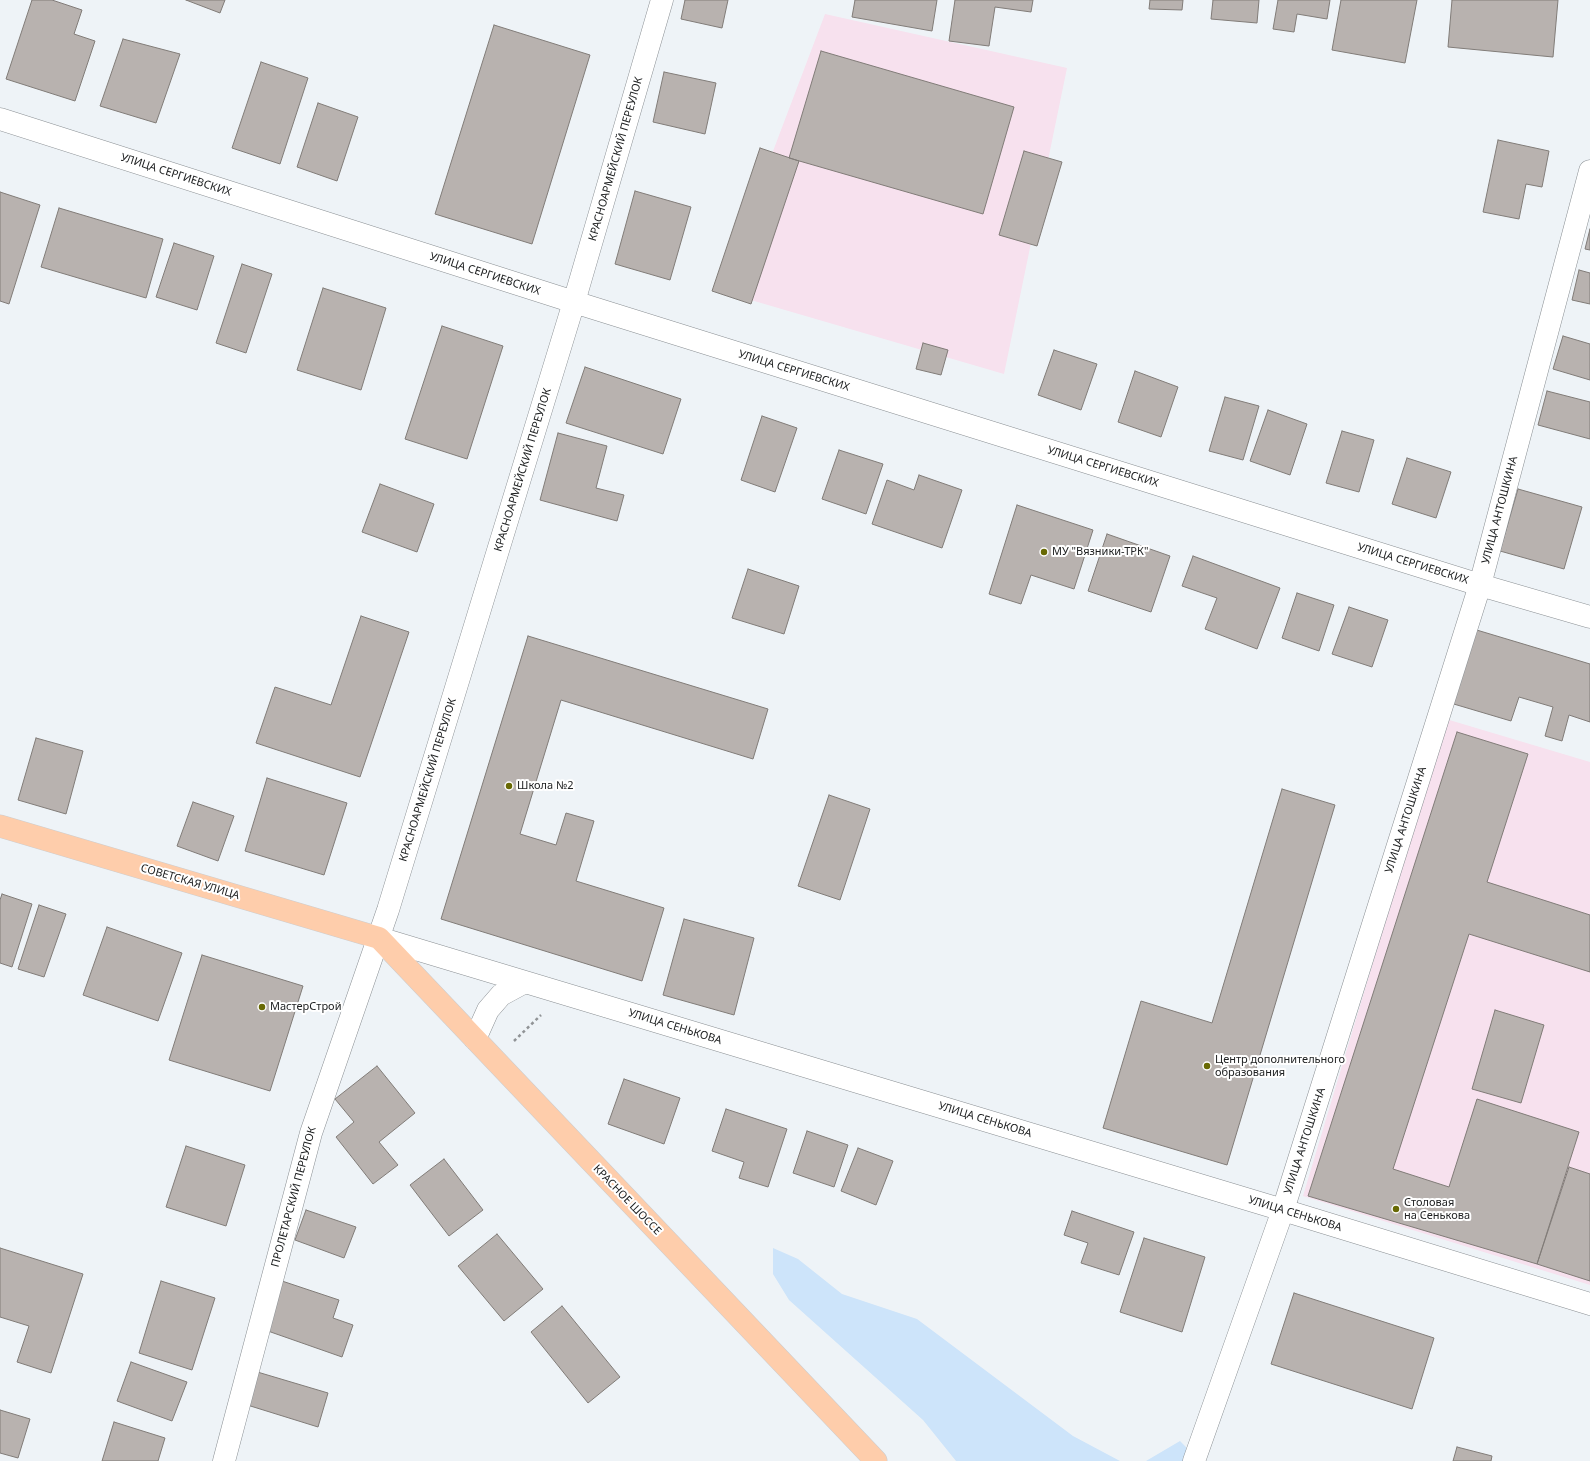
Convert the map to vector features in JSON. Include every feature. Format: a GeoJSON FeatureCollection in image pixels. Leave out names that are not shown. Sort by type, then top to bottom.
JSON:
{"type":"FeatureCollection","features":[{"type":"Feature","properties":{"kind":"main road","name":"СОВЕТСКАЯ УЛИЦА"},"geometry":{"type":"LineString","coordinates":[[0,826],[379,938]]}},
{"type":"Feature","properties":{"kind":"main road","name":"КРАСНОЕ ШОССЕ"},"geometry":{"type":"LineString","coordinates":[[379,938],[876,1461]]}},
{"type":"Feature","properties":{"kind":"street","name":"КРАСНОАРМЕЙСКИЙ ПЕРЕУЛОК"},"geometry":{"type":"LineString","coordinates":[[379,938],[574,302],[662,0]]}},
{"type":"Feature","properties":{"kind":"street","name":"УЛИЦА СЕРГИЕВСКИХ"},"geometry":{"type":"LineString","coordinates":[[0,119],[574,302],[1480,585],[1590,617]]}},
{"type":"Feature","properties":{"kind":"street","name":"УЛИЦА АНТОШКИНА"},"geometry":{"type":"LineString","coordinates":[[1194,1461],[1283,1210],[1480,585],[1590,171]]}},
{"type":"Feature","properties":{"kind":"street","name":"УЛИЦА СЕНЬКОВА"},"geometry":{"type":"LineString","coordinates":[[379,938],[1590,1304]]}},
{"type":"Feature","properties":{"kind":"street","name":"ПРОЛЕТАРСКИЙ ПЕРЕУЛОК"},"geometry":{"type":"LineString","coordinates":[[224,1461],[311,1133],[379,938]]}},
{"type":"Feature","properties":{"kind":"street"},"geometry":{"type":"LineString","coordinates":[[475,1039],[488,1010],[501,995],[525,982]]}},
{"type":"Feature","properties":{"kind":"shaded area"},"geometry":{"type":"Polygon","coordinates":[[[825,14],[1067,68],[1004,374],[720,291],[825,14]]]}},
{"type":"Feature","properties":{"kind":"shaded area"},"geometry":{"type":"Polygon","coordinates":[[[1446,719],[1590,762],[1590,1285],[1303,1196],[1446,719]]]}},
{"type":"Feature","properties":{"kind":"shaded area"},"geometry":{"type":"Polygon","coordinates":[[[773,1248],[798,1259],[842,1294],[917,1319],[1073,1436],[1120,1461],[956,1461],[923,1420],[789,1300],[773,1274],[773,1248]]]}},
{"type":"Feature","properties":{"kind":"shaded area"},"geometry":{"type":"Polygon","coordinates":[[[1180,1441],[1186,1447],[1186,1461],[1146,1461],[1180,1441]]]}},
{"type":"Feature","properties":{"kind":"building"},"geometry":{"type":"Polygon","coordinates":[[[32,0],[52,0],[82,10],[74,34],[95,41],[75,101],[6,79],[32,0]]]}},
{"type":"Feature","properties":{"kind":"building"},"geometry":{"type":"Polygon","coordinates":[[[186,0],[225,0],[220,13],[186,0]]]}},
{"type":"Feature","properties":{"kind":"building"},"geometry":{"type":"Polygon","coordinates":[[[685,0],[728,0],[722,28],[681,19],[685,0]]]}},
{"type":"Feature","properties":{"kind":"building"},"geometry":{"type":"Polygon","coordinates":[[[855,0],[937,0],[932,31],[852,17],[855,0]]]}},
{"type":"Feature","properties":{"kind":"building"},"geometry":{"type":"Polygon","coordinates":[[[955,0],[1033,0],[1031,12],[995,7],[989,46],[949,41],[955,0]]]}},
{"type":"Feature","properties":{"kind":"building"},"geometry":{"type":"Polygon","coordinates":[[[1150,0],[1183,0],[1182,10],[1149,9],[1150,0]]]}},
{"type":"Feature","properties":{"kind":"building"},"geometry":{"type":"Polygon","coordinates":[[[1213,0],[1259,0],[1257,23],[1211,19],[1213,0]]]}},
{"type":"Feature","properties":{"kind":"building"},"geometry":{"type":"Polygon","coordinates":[[[1278,0],[1330,0],[1327,19],[1297,14],[1294,32],[1273,29],[1278,0]]]}},
{"type":"Feature","properties":{"kind":"building"},"geometry":{"type":"Polygon","coordinates":[[[1341,0],[1417,0],[1405,63],[1332,50],[1341,0]]]}},
{"type":"Feature","properties":{"kind":"building"},"geometry":{"type":"Polygon","coordinates":[[[1452,0],[1558,0],[1553,57],[1448,47],[1452,0]]]}},
{"type":"Feature","properties":{"kind":"building"},"geometry":{"type":"Polygon","coordinates":[[[494,25],[590,55],[532,244],[435,214],[494,25]]]}},
{"type":"Feature","properties":{"kind":"building"},"geometry":{"type":"Polygon","coordinates":[[[123,39],[180,54],[156,123],[100,106],[123,39]]]}},
{"type":"Feature","properties":{"kind":"building"},"geometry":{"type":"Polygon","coordinates":[[[821,51],[1014,107],[983,214],[789,158],[821,51]]]}},
{"type":"Feature","properties":{"kind":"building"},"geometry":{"type":"Polygon","coordinates":[[[261,62],[308,78],[280,164],[232,148],[261,62]]]}},
{"type":"Feature","properties":{"kind":"building"},"geometry":{"type":"Polygon","coordinates":[[[664,72],[716,83],[705,134],[653,122],[664,72]]]}},
{"type":"Feature","properties":{"kind":"building"},"geometry":{"type":"Polygon","coordinates":[[[318,103],[358,117],[337,181],[297,167],[318,103]]]}},
{"type":"Feature","properties":{"kind":"building"},"geometry":{"type":"Polygon","coordinates":[[[1498,140],[1549,151],[1542,187],[1526,184],[1519,219],[1483,212],[1498,140]]]}},
{"type":"Feature","properties":{"kind":"building"},"geometry":{"type":"Polygon","coordinates":[[[760,148],[799,161],[751,304],[712,291],[760,148]]]}},
{"type":"Feature","properties":{"kind":"building"},"geometry":{"type":"Polygon","coordinates":[[[1024,151],[1062,162],[1037,246],[999,235],[1024,151]]]}},
{"type":"Feature","properties":{"kind":"building"},"geometry":{"type":"Polygon","coordinates":[[[635,191],[691,207],[670,280],[615,264],[635,191]]]}},
{"type":"Feature","properties":{"kind":"building"},"geometry":{"type":"Polygon","coordinates":[[[0,192],[40,205],[9,304],[0,301],[0,192]]]}},
{"type":"Feature","properties":{"kind":"building"},"geometry":{"type":"Polygon","coordinates":[[[59,208],[163,239],[146,298],[41,267],[59,208]]]}},
{"type":"Feature","properties":{"kind":"building"},"geometry":{"type":"Polygon","coordinates":[[[1590,229],[1590,250],[1585,249],[1590,229]]]}},
{"type":"Feature","properties":{"kind":"building"},"geometry":{"type":"Polygon","coordinates":[[[174,243],[214,256],[197,310],[156,297],[174,243]]]}},
{"type":"Feature","properties":{"kind":"building"},"geometry":{"type":"Polygon","coordinates":[[[242,264],[272,274],[246,353],[216,343],[242,264]]]}},
{"type":"Feature","properties":{"kind":"building"},"geometry":{"type":"Polygon","coordinates":[[[1579,270],[1590,273],[1590,304],[1572,300],[1579,270]]]}},
{"type":"Feature","properties":{"kind":"building"},"geometry":{"type":"Polygon","coordinates":[[[323,288],[386,308],[361,390],[297,370],[323,288]]]}},
{"type":"Feature","properties":{"kind":"building"},"geometry":{"type":"Polygon","coordinates":[[[442,326],[503,346],[467,459],[405,439],[442,326]]]}},
{"type":"Feature","properties":{"kind":"building"},"geometry":{"type":"Polygon","coordinates":[[[1563,336],[1590,344],[1590,380],[1553,369],[1563,336]]]}},
{"type":"Feature","properties":{"kind":"building"},"geometry":{"type":"Polygon","coordinates":[[[923,343],[948,350],[941,375],[916,369],[923,343]]]}},
{"type":"Feature","properties":{"kind":"building"},"geometry":{"type":"Polygon","coordinates":[[[1054,350],[1097,364],[1081,410],[1038,395],[1054,350]]]}},
{"type":"Feature","properties":{"kind":"building"},"geometry":{"type":"Polygon","coordinates":[[[585,367],[681,399],[663,454],[566,423],[585,367]]]}},
{"type":"Feature","properties":{"kind":"building"},"geometry":{"type":"Polygon","coordinates":[[[1135,371],[1178,387],[1161,437],[1118,422],[1135,371]]]}},
{"type":"Feature","properties":{"kind":"building"},"geometry":{"type":"Polygon","coordinates":[[[1547,391],[1590,402],[1590,439],[1538,425],[1547,391]]]}},
{"type":"Feature","properties":{"kind":"building"},"geometry":{"type":"Polygon","coordinates":[[[1225,397],[1259,406],[1243,460],[1209,451],[1225,397]]]}},
{"type":"Feature","properties":{"kind":"building"},"geometry":{"type":"Polygon","coordinates":[[[1268,410],[1307,424],[1290,475],[1250,461],[1268,410]]]}},
{"type":"Feature","properties":{"kind":"building"},"geometry":{"type":"Polygon","coordinates":[[[762,416],[797,428],[775,492],[741,480],[762,416]]]}},
{"type":"Feature","properties":{"kind":"building"},"geometry":{"type":"Polygon","coordinates":[[[1342,431],[1374,440],[1359,492],[1326,483],[1342,431]]]}},
{"type":"Feature","properties":{"kind":"building"},"geometry":{"type":"Polygon","coordinates":[[[558,433],[607,446],[596,488],[624,495],[617,521],[540,500],[558,433]]]}},
{"type":"Feature","properties":{"kind":"building"},"geometry":{"type":"Polygon","coordinates":[[[839,450],[883,464],[866,514],[822,499],[839,450]]]}},
{"type":"Feature","properties":{"kind":"building"},"geometry":{"type":"Polygon","coordinates":[[[1407,458],[1451,472],[1436,518],[1392,504],[1407,458]]]}},
{"type":"Feature","properties":{"kind":"building"},"geometry":{"type":"Polygon","coordinates":[[[919,475],[962,490],[942,548],[872,524],[887,480],[914,490],[919,475]]]}},
{"type":"Feature","properties":{"kind":"building"},"geometry":{"type":"Polygon","coordinates":[[[380,484],[434,504],[417,552],[362,532],[380,484]]]}},
{"type":"Feature","properties":{"kind":"building"},"geometry":{"type":"Polygon","coordinates":[[[1518,489],[1582,507],[1564,569],[1500,551],[1518,489]]]}},
{"type":"Feature","properties":{"kind":"building","name":"МУ \"Вязники-ТРК\""},"geometry":{"type":"Polygon","coordinates":[[[1017,505],[1093,530],[1074,589],[1031,575],[1021,604],[989,594],[1017,505]]]}},
{"type":"Feature","properties":{"kind":"building"},"geometry":{"type":"Polygon","coordinates":[[[1107,534],[1170,556],[1151,612],[1088,591],[1107,534]]]}},
{"type":"Feature","properties":{"kind":"building"},"geometry":{"type":"Polygon","coordinates":[[[1193,556],[1280,588],[1257,649],[1205,629],[1217,598],[1182,586],[1193,556]]]}},
{"type":"Feature","properties":{"kind":"building"},"geometry":{"type":"Polygon","coordinates":[[[748,569],[799,586],[784,634],[732,618],[748,569]]]}},
{"type":"Feature","properties":{"kind":"building"},"geometry":{"type":"Polygon","coordinates":[[[1297,593],[1334,605],[1319,651],[1282,638],[1297,593]]]}},
{"type":"Feature","properties":{"kind":"building"},"geometry":{"type":"Polygon","coordinates":[[[1349,607],[1388,620],[1372,667],[1332,654],[1349,607]]]}},
{"type":"Feature","properties":{"kind":"building"},"geometry":{"type":"Polygon","coordinates":[[[361,616],[409,632],[360,777],[256,743],[275,687],[331,705],[361,616]]]}},
{"type":"Feature","properties":{"kind":"building"},"geometry":{"type":"Polygon","coordinates":[[[1470,628],[1590,664],[1590,722],[1569,715],[1562,741],[1545,736],[1553,707],[1519,697],[1511,721],[1447,702],[1470,628]]]}},
{"type":"Feature","properties":{"kind":"building","name":"Школа №2"},"geometry":{"type":"Polygon","coordinates":[[[528,636],[768,709],[753,759],[561,700],[520,834],[556,845],[566,813],[594,821],[576,881],[664,908],[642,981],[441,919],[528,636]]]}},
{"type":"Feature","properties":{"kind":"building"},"geometry":{"type":"Polygon","coordinates":[[[1457,732],[1528,754],[1487,882],[1590,915],[1590,972],[1469,934],[1393,1169],[1449,1187],[1477,1099],[1579,1132],[1537,1264],[1308,1196],[1457,732]]]}},
{"type":"Feature","properties":{"kind":"building"},"geometry":{"type":"Polygon","coordinates":[[[36,738],[83,751],[66,814],[18,800],[36,738]]]}},
{"type":"Feature","properties":{"kind":"building"},"geometry":{"type":"Polygon","coordinates":[[[267,778],[347,803],[324,875],[245,851],[267,778]]]}},
{"type":"Feature","properties":{"kind":"building"},"geometry":{"type":"Polygon","coordinates":[[[1282,789],[1335,805],[1227,1165],[1103,1128],[1141,1001],[1212,1023],[1282,789]]]}},
{"type":"Feature","properties":{"kind":"building"},"geometry":{"type":"Polygon","coordinates":[[[829,795],[870,809],[840,900],[798,886],[829,795]]]}},
{"type":"Feature","properties":{"kind":"building"},"geometry":{"type":"Polygon","coordinates":[[[193,802],[234,816],[218,861],[177,846],[193,802]]]}},
{"type":"Feature","properties":{"kind":"building"},"geometry":{"type":"Polygon","coordinates":[[[2,894],[32,904],[12,967],[0,963],[0,900],[2,894]]]}},
{"type":"Feature","properties":{"kind":"building"},"geometry":{"type":"Polygon","coordinates":[[[39,905],[66,914],[44,977],[18,969],[39,905]]]}},
{"type":"Feature","properties":{"kind":"building"},"geometry":{"type":"Polygon","coordinates":[[[684,919],[754,938],[734,1015],[663,995],[684,919]]]}},
{"type":"Feature","properties":{"kind":"building"},"geometry":{"type":"Polygon","coordinates":[[[107,927],[182,953],[158,1021],[83,995],[107,927]]]}},
{"type":"Feature","properties":{"kind":"building"},"geometry":{"type":"Polygon","coordinates":[[[202,955],[303,986],[270,1091],[169,1060],[202,955]]]}},
{"type":"Feature","properties":{"kind":"building"},"geometry":{"type":"Polygon","coordinates":[[[1495,1010],[1544,1025],[1521,1103],[1472,1089],[1495,1010]]]}},
{"type":"Feature","properties":{"kind":"building"},"geometry":{"type":"Polygon","coordinates":[[[377,1066],[415,1113],[379,1142],[398,1165],[373,1184],[336,1137],[354,1122],[335,1099],[377,1066]]]}},
{"type":"Feature","properties":{"kind":"building"},"geometry":{"type":"Polygon","coordinates":[[[624,1079],[680,1098],[664,1144],[608,1124],[624,1079]]]}},
{"type":"Feature","properties":{"kind":"building"},"geometry":{"type":"Polygon","coordinates":[[[726,1109],[787,1129],[768,1187],[739,1178],[744,1162],[712,1151],[726,1109]]]}},
{"type":"Feature","properties":{"kind":"building"},"geometry":{"type":"Polygon","coordinates":[[[807,1131],[848,1145],[834,1187],[793,1173],[807,1131]]]}},
{"type":"Feature","properties":{"kind":"building"},"geometry":{"type":"Polygon","coordinates":[[[186,1146],[245,1165],[226,1226],[166,1207],[186,1146]]]}},
{"type":"Feature","properties":{"kind":"building"},"geometry":{"type":"Polygon","coordinates":[[[858,1148],[893,1161],[876,1205],[841,1191],[858,1148]]]}},
{"type":"Feature","properties":{"kind":"building"},"geometry":{"type":"Polygon","coordinates":[[[444,1159],[483,1210],[449,1236],[410,1185],[444,1159]]]}},
{"type":"Feature","properties":{"kind":"building"},"geometry":{"type":"Polygon","coordinates":[[[1569,1167],[1590,1174],[1590,1281],[1537,1264],[1569,1167]]]}},
{"type":"Feature","properties":{"kind":"building"},"geometry":{"type":"Polygon","coordinates":[[[306,1210],[356,1227],[344,1258],[295,1240],[306,1210]]]}},
{"type":"Feature","properties":{"kind":"building"},"geometry":{"type":"Polygon","coordinates":[[[1072,1211],[1134,1232],[1119,1275],[1081,1263],[1088,1243],[1064,1235],[1072,1211]]]}},
{"type":"Feature","properties":{"kind":"building"},"geometry":{"type":"Polygon","coordinates":[[[497,1234],[543,1289],[504,1321],[458,1266],[497,1234]]]}},
{"type":"Feature","properties":{"kind":"building"},"geometry":{"type":"Polygon","coordinates":[[[1144,1238],[1205,1257],[1182,1332],[1120,1312],[1144,1238]]]}},
{"type":"Feature","properties":{"kind":"building"},"geometry":{"type":"Polygon","coordinates":[[[0,1248],[83,1274],[51,1373],[17,1362],[29,1326],[0,1317],[0,1248]]]}},
{"type":"Feature","properties":{"kind":"building"},"geometry":{"type":"Polygon","coordinates":[[[161,1281],[215,1298],[192,1370],[139,1353],[161,1281]]]}},
{"type":"Feature","properties":{"kind":"building"},"geometry":{"type":"Polygon","coordinates":[[[282,1281],[339,1300],[333,1318],[353,1325],[342,1357],[265,1330],[282,1281]]]}},
{"type":"Feature","properties":{"kind":"building"},"geometry":{"type":"Polygon","coordinates":[[[1294,1293],[1434,1338],[1412,1409],[1271,1364],[1294,1293]]]}},
{"type":"Feature","properties":{"kind":"building"},"geometry":{"type":"Polygon","coordinates":[[[562,1306],[620,1377],[588,1403],[531,1332],[562,1306]]]}},
{"type":"Feature","properties":{"kind":"building"},"geometry":{"type":"Polygon","coordinates":[[[131,1362],[187,1382],[172,1421],[117,1401],[131,1362]]]}},
{"type":"Feature","properties":{"kind":"building"},"geometry":{"type":"Polygon","coordinates":[[[254,1371],[328,1393],[318,1427],[244,1404],[254,1371]]]}},
{"type":"Feature","properties":{"kind":"building"},"geometry":{"type":"Polygon","coordinates":[[[0,1410],[30,1419],[18,1458],[0,1453],[0,1410]]]}},
{"type":"Feature","properties":{"kind":"building"},"geometry":{"type":"Polygon","coordinates":[[[114,1422],[165,1438],[158,1461],[102,1461],[114,1422]]]}},
{"type":"Feature","properties":{"kind":"building"},"geometry":{"type":"Polygon","coordinates":[[[1457,1447],[1492,1456],[1491,1461],[1453,1461],[1457,1447]]]}},
{"type":"Feature","properties":{"kind":"place","name":"МУ \"Вязники-ТРК\""},"geometry":{"type":"Point","coordinates":[1044,552]}},
{"type":"Feature","properties":{"kind":"place","name":"Школа №2"},"geometry":{"type":"Point","coordinates":[509,786]}},
{"type":"Feature","properties":{"kind":"place","name":"МастерСтрой"},"geometry":{"type":"Point","coordinates":[262,1007]}},
{"type":"Feature","properties":{"kind":"place","name":"Центр дополнительного образования"},"geometry":{"type":"Point","coordinates":[1207,1066]}},
{"type":"Feature","properties":{"kind":"place","name":"Столовая на Сенькова"},"geometry":{"type":"Point","coordinates":[1396,1209]}}]}
